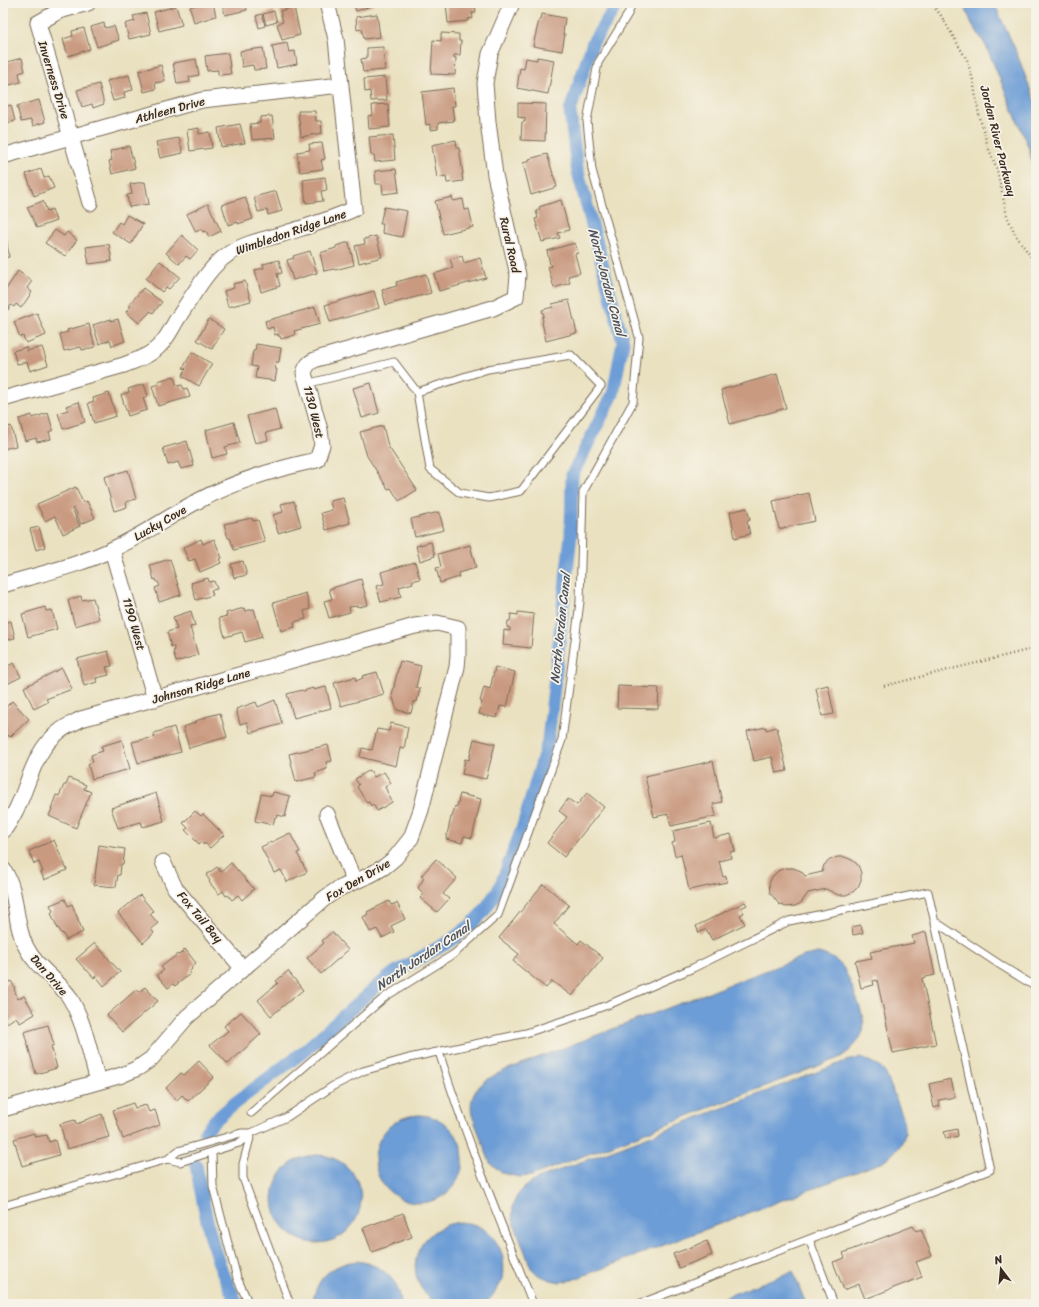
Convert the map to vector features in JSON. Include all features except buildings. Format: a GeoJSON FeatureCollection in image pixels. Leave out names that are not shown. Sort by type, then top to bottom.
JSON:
{"type":"FeatureCollection","features":[{"type":"Feature","properties":{"kind":"street","name":"Inverness Drive"},"geometry":{"type":"LineString","coordinates":[[88,3],[59,11],[38,23],[90,203]]}},
{"type":"Feature","properties":{"kind":"street","name":"Wimbledon Ridge Lane"},"geometry":{"type":"LineString","coordinates":[[3,398],[141,359],[153,352],[163,342],[213,268],[223,258],[236,249],[331,220],[354,209],[336,39],[327,3]]}},
{"type":"Feature","properties":{"kind":"street","name":"Rural Road"},"geometry":{"type":"LineString","coordinates":[[306,365],[313,360],[493,308],[516,298],[518,275],[502,212],[495,175],[488,122],[485,83],[490,54],[512,3]]}},
{"type":"Feature","properties":{"kind":"street","name":"Athleen Drive"},"geometry":{"type":"LineString","coordinates":[[3,156],[202,100],[341,85]]}},
{"type":"Feature","properties":{"kind":"street","name":"1130 West"},"geometry":{"type":"LineString","coordinates":[[306,365],[304,373],[306,384],[320,430],[322,445],[317,460]]}},
{"type":"Feature","properties":{"kind":"street","name":"Lucky Cove"},"geometry":{"type":"LineString","coordinates":[[3,585],[57,569],[112,550],[221,489],[286,466],[317,460]]}},
{"type":"Feature","properties":{"kind":"street","name":"1190 West"},"geometry":{"type":"LineString","coordinates":[[112,550],[155,699]]}},
{"type":"Feature","properties":{"kind":"street","name":"Johnson Ridge Lane"},"geometry":{"type":"LineString","coordinates":[[3,831],[18,807],[36,760],[45,745],[60,731],[81,719],[415,626],[437,623],[458,628]]}},
{"type":"Feature","properties":{"kind":"street","name":"Fox Den Drive"},"geometry":{"type":"LineString","coordinates":[[3,1109],[122,1075],[138,1068],[151,1059],[160,1050],[187,1017],[324,898],[354,881],[370,875],[384,867],[395,858],[411,838],[416,825],[457,666],[458,628]]}},
{"type":"Feature","properties":{"kind":"street"},"geometry":{"type":"LineString","coordinates":[[327,814],[354,881]]}},
{"type":"Feature","properties":{"kind":"street","name":"Fox Tail Bay"},"geometry":{"type":"LineString","coordinates":[[163,862],[175,888],[243,969]]}},
{"type":"Feature","properties":{"kind":"street","name":"Dan Drive"},"geometry":{"type":"LineString","coordinates":[[3,868],[12,888],[20,932],[26,946],[34,960],[68,995],[76,1008],[98,1081]]}},
{"type":"Feature","properties":{"kind":"lane"},"geometry":{"type":"LineString","coordinates":[[251,1113],[385,997],[454,954],[498,915],[562,740],[580,602],[583,492],[634,402],[639,337],[592,170],[587,121],[598,63],[628,14],[632,3]]}},
{"type":"Feature","properties":{"kind":"lane"},"geometry":{"type":"LineString","coordinates":[[306,384],[394,362],[417,392],[430,469],[460,493],[490,498],[521,491],[601,386],[571,355],[488,369],[417,392]]}},
{"type":"Feature","properties":{"kind":"lane"},"geometry":{"type":"LineString","coordinates":[[168,1158],[180,1162],[239,1143],[251,1133],[287,1117],[333,1086],[363,1071],[386,1063],[526,1033],[577,1016],[654,986],[694,968],[773,928],[802,917],[928,892],[990,1170],[639,1304]]}},
{"type":"Feature","properties":{"kind":"lane"},"geometry":{"type":"LineString","coordinates":[[934,922],[1036,987]]}},
{"type":"Feature","properties":{"kind":"lane"},"geometry":{"type":"LineString","coordinates":[[439,1052],[482,1177],[533,1304]]}},
{"type":"Feature","properties":{"kind":"lane"},"geometry":{"type":"LineString","coordinates":[[3,1206],[168,1158],[178,1151],[241,1132],[251,1133]]}},
{"type":"Feature","properties":{"kind":"lane"},"geometry":{"type":"LineString","coordinates":[[251,1133],[243,1164],[244,1184],[290,1304]]}},
{"type":"Feature","properties":{"kind":"lane"},"geometry":{"type":"LineString","coordinates":[[212,1152],[213,1186],[237,1278],[248,1304]]}},
{"type":"Feature","properties":{"kind":"lane"},"geometry":{"type":"LineString","coordinates":[[809,1239],[834,1304]]}},
{"type":"Feature","properties":{"kind":"path","name":"Jordan River Parkway"},"geometry":{"type":"LineString","coordinates":[[930,3],[940,14],[967,60],[973,80],[979,115],[988,147],[997,169],[1007,216],[1015,234],[1036,264]]}},
{"type":"Feature","properties":{"kind":"path"},"geometry":{"type":"LineString","coordinates":[[1032,3],[1036,13]]}},
{"type":"Feature","properties":{"kind":"path"},"geometry":{"type":"LineString","coordinates":[[884,686],[1036,648]]}},
{"type":"Feature","properties":{"kind":"water"},"geometry":{"type":"Polygon","coordinates":[[[963,3],[994,3],[1016,51],[1036,105],[1036,174],[1030,151],[986,46],[972,24],[963,3]]]}},
{"type":"Feature","properties":{"kind":"water"},"geometry":{"type":"Polygon","coordinates":[[[818,953],[837,961],[842,966],[853,989],[863,1019],[863,1031],[859,1039],[843,1056],[531,1176],[519,1177],[502,1173],[490,1163],[472,1115],[471,1107],[472,1099],[478,1087],[489,1078],[503,1071],[804,956],[818,953]]]}},
{"type":"Feature","properties":{"kind":"water"},"geometry":{"type":"Polygon","coordinates":[[[859,1058],[879,1066],[884,1071],[904,1122],[905,1133],[902,1143],[892,1154],[880,1163],[572,1280],[560,1282],[551,1280],[538,1275],[531,1268],[513,1220],[512,1212],[513,1204],[516,1198],[520,1192],[531,1183],[544,1176],[846,1061],[859,1058]]]}},
{"type":"Feature","properties":{"kind":"water"},"geometry":{"type":"Polygon","coordinates":[[[419,1115],[436,1118],[450,1128],[460,1142],[463,1159],[460,1176],[450,1190],[436,1200],[419,1203],[402,1200],[388,1190],[378,1176],[375,1159],[378,1142],[388,1128],[402,1118],[419,1115]]]}},
{"type":"Feature","properties":{"kind":"water"},"geometry":{"type":"Polygon","coordinates":[[[317,1155],[334,1158],[348,1168],[358,1182],[361,1199],[358,1216],[348,1230],[334,1240],[317,1243],[300,1240],[286,1230],[276,1216],[273,1199],[276,1182],[286,1168],[300,1158],[317,1155]]]}},
{"type":"Feature","properties":{"kind":"water"},"geometry":{"type":"Polygon","coordinates":[[[460,1222],[478,1226],[493,1238],[502,1254],[504,1264],[501,1282],[492,1296],[483,1304],[437,1304],[425,1293],[418,1281],[415,1268],[417,1255],[423,1243],[432,1233],[444,1226],[460,1222]]]}},
{"type":"Feature","properties":{"kind":"water"},"geometry":{"type":"Polygon","coordinates":[[[357,1261],[373,1265],[387,1274],[397,1287],[401,1304],[313,1304],[317,1287],[326,1274],[340,1265],[357,1261]]]}},
{"type":"Feature","properties":{"kind":"water"},"geometry":{"type":"Polygon","coordinates":[[[793,1271],[806,1304],[707,1304],[793,1271]]]}},
{"type":"Feature","properties":{"kind":"waterway","name":"North Jordan Canal"},"geometry":{"type":"LineString","coordinates":[[205,1132],[214,1121],[235,1103],[303,1052],[376,987],[394,973],[450,941],[471,925],[484,911],[500,887],[522,829],[548,741],[571,535],[572,475],[613,394],[623,342],[577,168],[570,111],[593,42],[618,3]]}},
{"type":"Feature","properties":{"kind":"waterway","name":"North Jordan Canal"},"geometry":{"type":"LineString","coordinates":[[196,1165],[213,1247],[237,1304]]}}]}
